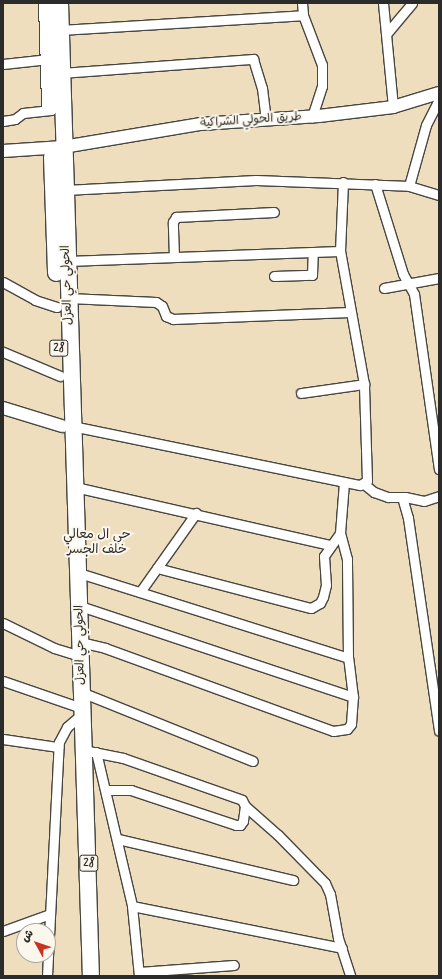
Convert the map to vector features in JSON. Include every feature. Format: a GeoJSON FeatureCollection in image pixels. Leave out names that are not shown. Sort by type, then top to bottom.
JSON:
{"type":"FeatureCollection","features":[{"type":"Feature","properties":{"kind":"highway","name":"الحولي حي العزل"},"geometry":{"type":"LineString","coordinates":[[47,3],[51,110],[65,190],[67,261],[63,303],[60,376],[75,487],[80,606],[77,648]]}},
{"type":"Feature","properties":{"kind":"highway","name":"الحولي حي العزل"},"geometry":{"type":"LineString","coordinates":[[60,3],[61,73],[57,148],[77,648],[77,682],[81,692]]}},
{"type":"Feature","properties":{"kind":"highway","name":"28"},"geometry":{"type":"LineString","coordinates":[[81,692],[82,711],[90,751],[90,976]]}},
{"type":"Feature","properties":{"kind":"street"},"geometry":{"type":"LineString","coordinates":[[302,3],[303,15],[322,64],[322,86],[312,117]]}},
{"type":"Feature","properties":{"kind":"street"},"geometry":{"type":"LineString","coordinates":[[383,3],[388,33],[393,107]]}},
{"type":"Feature","properties":{"kind":"street"},"geometry":{"type":"LineString","coordinates":[[388,33],[412,3]]}},
{"type":"Feature","properties":{"kind":"street"},"geometry":{"type":"LineString","coordinates":[[60,30],[303,15]]}},
{"type":"Feature","properties":{"kind":"street"},"geometry":{"type":"LineString","coordinates":[[3,64],[49,59]]}},
{"type":"Feature","properties":{"kind":"street"},"geometry":{"type":"LineString","coordinates":[[61,73],[253,59],[262,88],[266,120]]}},
{"type":"Feature","properties":{"kind":"street","name":"طريق الحولي الشراكية"},"geometry":{"type":"LineString","coordinates":[[3,151],[57,148],[201,124],[312,117],[393,107],[439,92]]}},
{"type":"Feature","properties":{"kind":"street"},"geometry":{"type":"LineString","coordinates":[[409,186],[426,125],[439,99]]}},
{"type":"Feature","properties":{"kind":"street"},"geometry":{"type":"LineString","coordinates":[[3,121],[15,119],[23,113],[51,110]]}},
{"type":"Feature","properties":{"kind":"street"},"geometry":{"type":"LineString","coordinates":[[65,190],[214,181],[343,182],[409,186],[439,195]]}},
{"type":"Feature","properties":{"kind":"street"},"geometry":{"type":"LineString","coordinates":[[343,182],[340,251],[364,384],[368,474],[364,484]]}},
{"type":"Feature","properties":{"kind":"street"},"geometry":{"type":"LineString","coordinates":[[375,184],[402,274],[414,294],[439,469]]}},
{"type":"Feature","properties":{"kind":"street"},"geometry":{"type":"LineString","coordinates":[[174,257],[173,222],[176,217],[274,212]]}},
{"type":"Feature","properties":{"kind":"street"},"geometry":{"type":"LineString","coordinates":[[67,261],[340,251]]}},
{"type":"Feature","properties":{"kind":"street"},"geometry":{"type":"LineString","coordinates":[[274,276],[312,275],[313,252]]}},
{"type":"Feature","properties":{"kind":"street"},"geometry":{"type":"LineString","coordinates":[[384,288],[439,278]]}},
{"type":"Feature","properties":{"kind":"street"},"geometry":{"type":"LineString","coordinates":[[3,282],[35,300],[63,303],[156,302],[162,306],[166,316],[173,319],[350,312]]}},
{"type":"Feature","properties":{"kind":"street"},"geometry":{"type":"LineString","coordinates":[[3,352],[60,376]]}},
{"type":"Feature","properties":{"kind":"street"},"geometry":{"type":"LineString","coordinates":[[301,393],[364,384]]}},
{"type":"Feature","properties":{"kind":"street"},"geometry":{"type":"LineString","coordinates":[[3,408],[67,426],[344,482],[364,484],[381,496],[402,497],[424,501],[439,496]]}},
{"type":"Feature","properties":{"kind":"street"},"geometry":{"type":"LineString","coordinates":[[3,623],[54,648],[105,648],[333,731],[347,729],[351,724],[353,697],[348,658],[347,559],[340,533],[344,482]]}},
{"type":"Feature","properties":{"kind":"street"},"geometry":{"type":"LineString","coordinates":[[75,487],[196,512],[331,545]]}},
{"type":"Feature","properties":{"kind":"street"},"geometry":{"type":"LineString","coordinates":[[402,497],[408,518],[439,731]]}},
{"type":"Feature","properties":{"kind":"street"},"geometry":{"type":"LineString","coordinates":[[140,592],[196,512]]}},
{"type":"Feature","properties":{"kind":"street"},"geometry":{"type":"LineString","coordinates":[[158,568],[311,608],[320,603],[325,591],[323,561],[331,545],[340,533]]}},
{"type":"Feature","properties":{"kind":"street"},"geometry":{"type":"LineString","coordinates":[[79,573],[348,658]]}},
{"type":"Feature","properties":{"kind":"street"},"geometry":{"type":"LineString","coordinates":[[80,606],[353,697]]}},
{"type":"Feature","properties":{"kind":"street"},"geometry":{"type":"LineString","coordinates":[[3,681],[82,711],[64,732],[58,747],[48,976]]}},
{"type":"Feature","properties":{"kind":"street"},"geometry":{"type":"LineString","coordinates":[[81,692],[253,760]]}},
{"type":"Feature","properties":{"kind":"street"},"geometry":{"type":"LineString","coordinates":[[3,739],[58,747]]}},
{"type":"Feature","properties":{"kind":"street"},"geometry":{"type":"LineString","coordinates":[[90,751],[106,790],[118,839],[132,906],[139,974],[234,965]]}},
{"type":"Feature","properties":{"kind":"street"},"geometry":{"type":"LineString","coordinates":[[90,751],[123,758],[240,799],[245,806],[278,835],[325,883],[330,894],[350,976]]}},
{"type":"Feature","properties":{"kind":"street"},"geometry":{"type":"LineString","coordinates":[[106,790],[135,791],[238,826],[242,824],[245,806]]}},
{"type":"Feature","properties":{"kind":"street"},"geometry":{"type":"LineString","coordinates":[[118,839],[293,880]]}},
{"type":"Feature","properties":{"kind":"street"},"geometry":{"type":"LineString","coordinates":[[132,906],[342,948]]}},
{"type":"Feature","properties":{"kind":"street"},"geometry":{"type":"LineString","coordinates":[[3,931],[50,914]]}},
{"type":"Feature","properties":{"kind":"district","name":"حي ال معالي خلف الجسر"},"geometry":{"type":"Point","coordinates":[97,544]}}]}
